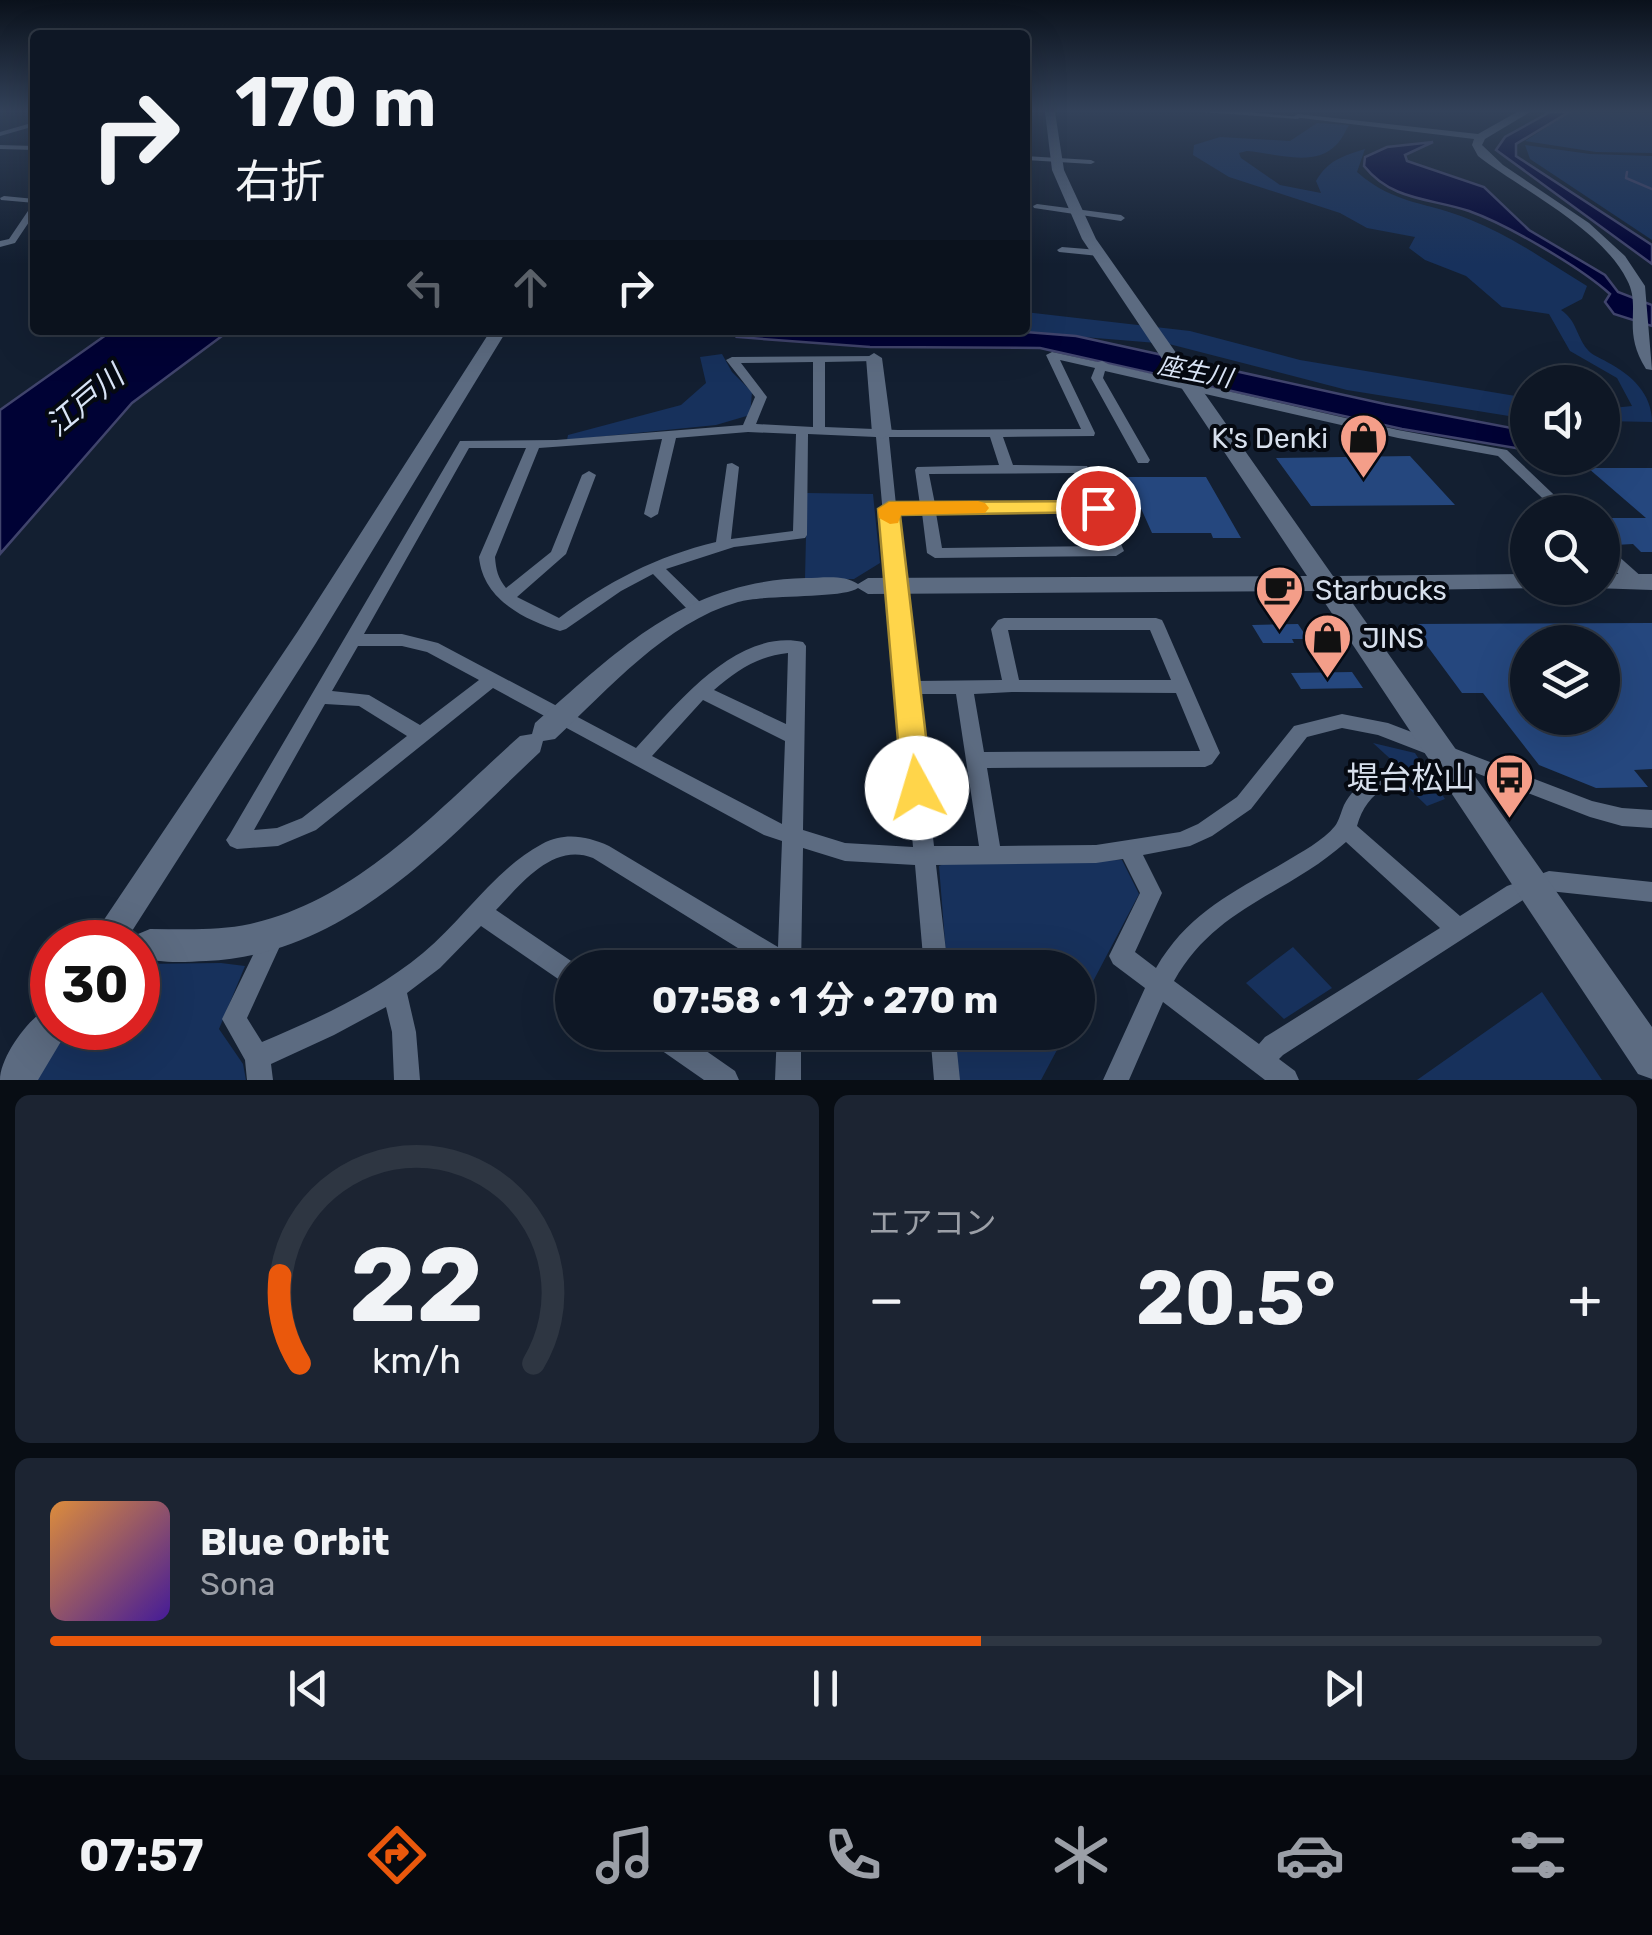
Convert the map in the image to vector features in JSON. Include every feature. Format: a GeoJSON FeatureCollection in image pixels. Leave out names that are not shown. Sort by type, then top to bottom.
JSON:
{"type":"FeatureCollection","features":[{"type":"Feature","properties":{"kind":"street"},"geometry":{"type":"LineString","coordinates":[[1057,162],[1074,211],[1099,253],[1652,1060]]}},
{"type":"Feature","properties":{"kind":"street"},"geometry":{"type":"LineString","coordinates":[[1494,162],[1576,222],[1622,262],[1637,284],[1636,335],[1652,364]]}},
{"type":"Feature","properties":{"kind":"street"},"geometry":{"type":"LineString","coordinates":[[4,198],[30,203]]}},
{"type":"Feature","properties":{"kind":"street"},"geometry":{"type":"LineString","coordinates":[[1036,206],[1121,218]]}},
{"type":"Feature","properties":{"kind":"street"},"geometry":{"type":"LineString","coordinates":[[6,243],[12,241],[30,212]]}},
{"type":"Feature","properties":{"kind":"street"},"geometry":{"type":"LineString","coordinates":[[1062,250],[1099,253]]}},
{"type":"Feature","properties":{"kind":"street"},"geometry":{"type":"LineString","coordinates":[[1110,268],[1126,270]]}},
{"type":"Feature","properties":{"kind":"street"},"geometry":{"type":"LineString","coordinates":[[121,920],[307,638],[496,335]]}},
{"type":"Feature","properties":{"kind":"street"},"geometry":{"type":"LineString","coordinates":[[492,679],[308,824],[278,837],[237,840],[466,444],[534,444],[748,428],[882,434],[1089,433],[1052,355],[1384,430],[1502,452],[1547,495]]}},
{"type":"Feature","properties":{"kind":"street"},"geometry":{"type":"LineString","coordinates":[[748,428],[761,397],[732,360],[874,358],[934,950]]}},
{"type":"Feature","properties":{"kind":"street"},"geometry":{"type":"LineString","coordinates":[[534,444],[487,557],[490,580],[506,597],[560,624],[613,586],[654,566],[723,543],[800,536],[819,359]]}},
{"type":"Feature","properties":{"kind":"street"},"geometry":{"type":"LineString","coordinates":[[1102,364],[1098,378],[1143,460]]}},
{"type":"Feature","properties":{"kind":"street"},"geometry":{"type":"LineString","coordinates":[[995,433],[1008,469]]}},
{"type":"Feature","properties":{"kind":"street"},"geometry":{"type":"LineString","coordinates":[[651,514],[670,434]]}},
{"type":"Feature","properties":{"kind":"street"},"geometry":{"type":"LineString","coordinates":[[723,543],[732,467]]}},
{"type":"Feature","properties":{"kind":"street"},"geometry":{"type":"LineString","coordinates":[[1008,469],[1082,469],[1116,551],[935,553],[922,470],[1008,469]]}},
{"type":"Feature","properties":{"kind":"street"},"geometry":{"type":"LineString","coordinates":[[506,597],[558,554],[589,476]]}},
{"type":"Feature","properties":{"kind":"street"},"geometry":{"type":"LineString","coordinates":[[889,509],[1098,508]]}},
{"type":"Feature","properties":{"kind":"street"},"geometry":{"type":"LineString","coordinates":[[1620,563],[1644,582]]}},
{"type":"Feature","properties":{"kind":"street"},"geometry":{"type":"LineString","coordinates":[[654,566],[697,609]]}},
{"type":"Feature","properties":{"kind":"street"},"geometry":{"type":"LineString","coordinates":[[160,944],[205,945],[276,933],[371,884],[656,634],[697,609],[752,591],[858,586],[1510,582]]}},
{"type":"Feature","properties":{"kind":"street"},"geometry":{"type":"LineString","coordinates":[[977,760],[1205,759],[1210,754],[1156,624],[1004,624],[999,629],[1012,686]]}},
{"type":"Feature","properties":{"kind":"street"},"geometry":{"type":"LineString","coordinates":[[353,640],[402,640],[432,647],[492,679],[546,731],[638,758],[793,838],[845,852],[1130,852],[1182,840],[1206,830],[1244,803],[1302,731],[1342,721],[1381,728],[1590,809],[1622,818],[1652,819]]}},
{"type":"Feature","properties":{"kind":"street"},"geometry":{"type":"LineString","coordinates":[[638,758],[702,692],[743,658],[772,647],[797,646],[790,950]]}},
{"type":"Feature","properties":{"kind":"street"},"geometry":{"type":"LineString","coordinates":[[907,687],[1181,686]]}},
{"type":"Feature","properties":{"kind":"street"},"geometry":{"type":"LineString","coordinates":[[964,688],[991,855]]}},
{"type":"Feature","properties":{"kind":"street"},"geometry":{"type":"LineString","coordinates":[[702,692],[795,737]]}},
{"type":"Feature","properties":{"kind":"street"},"geometry":{"type":"LineString","coordinates":[[320,698],[363,700],[420,735]]}},
{"type":"Feature","properties":{"kind":"street"},"geometry":{"type":"LineString","coordinates":[[1116,1080],[1174,958],[1220,911],[1326,848],[1346,830],[1360,795],[1371,784],[1398,772]]}},
{"type":"Feature","properties":{"kind":"street"},"geometry":{"type":"LineString","coordinates":[[1346,830],[1457,928]]}},
{"type":"Feature","properties":{"kind":"street"},"geometry":{"type":"LineString","coordinates":[[276,933],[234,1019],[259,1069],[429,963],[548,851],[567,845],[590,846],[762,950]]}},
{"type":"Feature","properties":{"kind":"street"},"geometry":{"type":"LineString","coordinates":[[1130,852],[1150,893],[1120,956],[1286,1080]]}},
{"type":"Feature","properties":{"kind":"street"},"geometry":{"type":"LineString","coordinates":[[1262,1060],[1274,1046],[1457,928],[1533,886],[1556,880],[1652,892]]}},
{"type":"Feature","properties":{"kind":"street"},"geometry":{"type":"LineString","coordinates":[[482,913],[555,963]]}},
{"type":"Feature","properties":{"kind":"street"},"geometry":{"type":"LineString","coordinates":[[394,988],[404,1032],[406,1080]]}},
{"type":"Feature","properties":{"kind":"street"},"geometry":{"type":"LineString","coordinates":[[15,1080],[35,1050]]}},
{"type":"Feature","properties":{"kind":"street"},"geometry":{"type":"LineString","coordinates":[[682,1050],[726,1080]]}},
{"type":"Feature","properties":{"kind":"street"},"geometry":{"type":"LineString","coordinates":[[788,1080],[789,1050]]}},
{"type":"Feature","properties":{"kind":"street"},"geometry":{"type":"LineString","coordinates":[[944,1050],[947,1080]]}},
{"type":"Feature","properties":{"kind":"shaded area"},"geometry":{"type":"Polygon","coordinates":[[[1205,162],[1247,162],[1280,185],[1321,193],[1316,181],[1331,163],[1360,162],[1357,172],[1385,191],[1486,227],[1587,286],[1582,299],[1561,310],[1589,351],[1612,365],[1594,365],[1570,351],[1549,314],[1502,307],[1466,276],[1425,260],[1409,248],[1415,237],[1367,228],[1340,213],[1229,177],[1205,162]]]}},
{"type":"Feature","properties":{"kind":"shaded area"},"geometry":{"type":"Polygon","coordinates":[[[1535,162],[1652,162],[1652,240],[1535,162]]]}},
{"type":"Feature","properties":{"kind":"shaded area"},"geometry":{"type":"Polygon","coordinates":[[[1030,313],[1190,331],[1300,360],[1510,395],[1510,416],[1347,390],[1169,344],[1030,333],[1030,313]]]}},
{"type":"Feature","properties":{"kind":"shaded area"},"geometry":{"type":"Polygon","coordinates":[[[722,354],[732,372],[752,392],[750,415],[716,425],[567,440],[568,435],[681,405],[706,383],[700,357],[722,354]]]}},
{"type":"Feature","properties":{"kind":"shaded area"},"geometry":{"type":"Polygon","coordinates":[[[1620,370],[1644,394],[1652,422],[1620,421],[1620,407],[1632,406],[1620,384],[1620,370]]]}},
{"type":"Feature","properties":{"kind":"shaded area"},"geometry":{"type":"Polygon","coordinates":[[[807,493],[873,494],[880,563],[854,579],[805,579],[807,493]]]}},
{"type":"Feature","properties":{"kind":"shaded area"},"geometry":{"type":"Polygon","coordinates":[[[1373,743],[1415,753],[1445,799],[1427,806],[1401,781],[1409,776],[1373,743]]]}},
{"type":"Feature","properties":{"kind":"shaded area"},"geometry":{"type":"Polygon","coordinates":[[[1122,860],[1139,894],[1095,978],[1095,950],[946,950],[939,866],[948,862],[1122,860]]]}},
{"type":"Feature","properties":{"kind":"shaded area"},"geometry":{"type":"Polygon","coordinates":[[[1293,947],[1332,988],[1284,1019],[1246,983],[1293,947]]]}},
{"type":"Feature","properties":{"kind":"shaded area"},"geometry":{"type":"Polygon","coordinates":[[[160,964],[245,966],[219,1029],[243,1064],[246,1080],[33,1080],[52,1050],[160,1050],[160,964]]]}},
{"type":"Feature","properties":{"kind":"shaded area"},"geometry":{"type":"Polygon","coordinates":[[[1542,992],[1602,1080],[1417,1080],[1542,992]]]}},
{"type":"Feature","properties":{"kind":"shaded area"},"geometry":{"type":"Polygon","coordinates":[[[956,1050],[1057,1050],[1041,1080],[959,1080],[956,1050]]]}},
{"type":"Feature","properties":{"kind":"water"},"geometry":{"type":"Polygon","coordinates":[[[1364,162],[1411,162],[1484,187],[1529,230],[1605,275],[1618,292],[1652,305],[1652,326],[1614,314],[1605,302],[1610,294],[1523,236],[1469,211],[1399,192],[1364,162]]]}},
{"type":"Feature","properties":{"kind":"water"},"geometry":{"type":"Polygon","coordinates":[[[1513,162],[1526,162],[1652,245],[1652,264],[1513,162]]]}},
{"type":"Feature","properties":{"kind":"water","name":"座生川"},"geometry":{"type":"Polygon","coordinates":[[[1030,332],[1076,336],[1510,428],[1510,447],[1402,429],[1040,348],[870,347],[737,337],[1030,332]]]}},
{"type":"Feature","properties":{"kind":"water","name":"江戸川"},"geometry":{"type":"Polygon","coordinates":[[[106,335],[223,335],[132,403],[0,554],[0,410],[106,335]]]}},
{"type":"Feature","properties":{"kind":"building","name":"K's Denki"},"geometry":{"type":"Polygon","coordinates":[[[1410,456],[1455,505],[1311,506],[1276,458],[1410,456]]]}},
{"type":"Feature","properties":{"kind":"building"},"geometry":{"type":"Polygon","coordinates":[[[1620,468],[1652,468],[1652,552],[1641,552],[1633,544],[1620,545],[1620,518],[1646,518],[1596,475],[1620,475],[1620,468]]]}},
{"type":"Feature","properties":{"kind":"building"},"geometry":{"type":"Polygon","coordinates":[[[1127,477],[1206,477],[1241,538],[1213,538],[1211,533],[1152,533],[1127,477]]]}},
{"type":"Feature","properties":{"kind":"building"},"geometry":{"type":"Polygon","coordinates":[[[1652,623],[1652,769],[1634,770],[1648,787],[1596,788],[1539,765],[1516,735],[1620,735],[1620,625],[1510,625],[1510,728],[1483,693],[1462,693],[1411,624],[1652,623]]]}},
{"type":"Feature","properties":{"kind":"building","name":"Starbucks"},"geometry":{"type":"Polygon","coordinates":[[[1298,624],[1308,639],[1292,639],[1294,643],[1263,643],[1252,625],[1298,624]]]}},
{"type":"Feature","properties":{"kind":"building","name":"JINS"},"geometry":{"type":"Polygon","coordinates":[[[1352,672],[1363,688],[1301,689],[1291,673],[1352,672]]]}},
{"type":"Feature","properties":{"kind":"waterway"},"geometry":{"type":"LineString","coordinates":[[1627,172],[1626,178],[1652,189]]}},
{"type":"Feature","properties":{"kind":"slow traffic"},"geometry":{"type":"LineString","coordinates":[[890,518],[889,509],[978,508]]}},
{"type":"Feature","properties":{"kind":"place","name":"K's Denki"},"geometry":{"type":"Point","coordinates":[1363,480]}},
{"type":"Feature","properties":{"kind":"place","name":"Starbucks"},"geometry":{"type":"Point","coordinates":[1280,632]}},
{"type":"Feature","properties":{"kind":"place","name":"JINS"},"geometry":{"type":"Point","coordinates":[1327,680]}},
{"type":"Feature","properties":{"kind":"place","name":"堤台松山"},"geometry":{"type":"Point","coordinates":[1510,820]}},
{"type":"Feature","properties":{"kind":"route"},"geometry":{"type":"LineString","coordinates":[[917,788],[889,509],[1098,508]]}}]}
